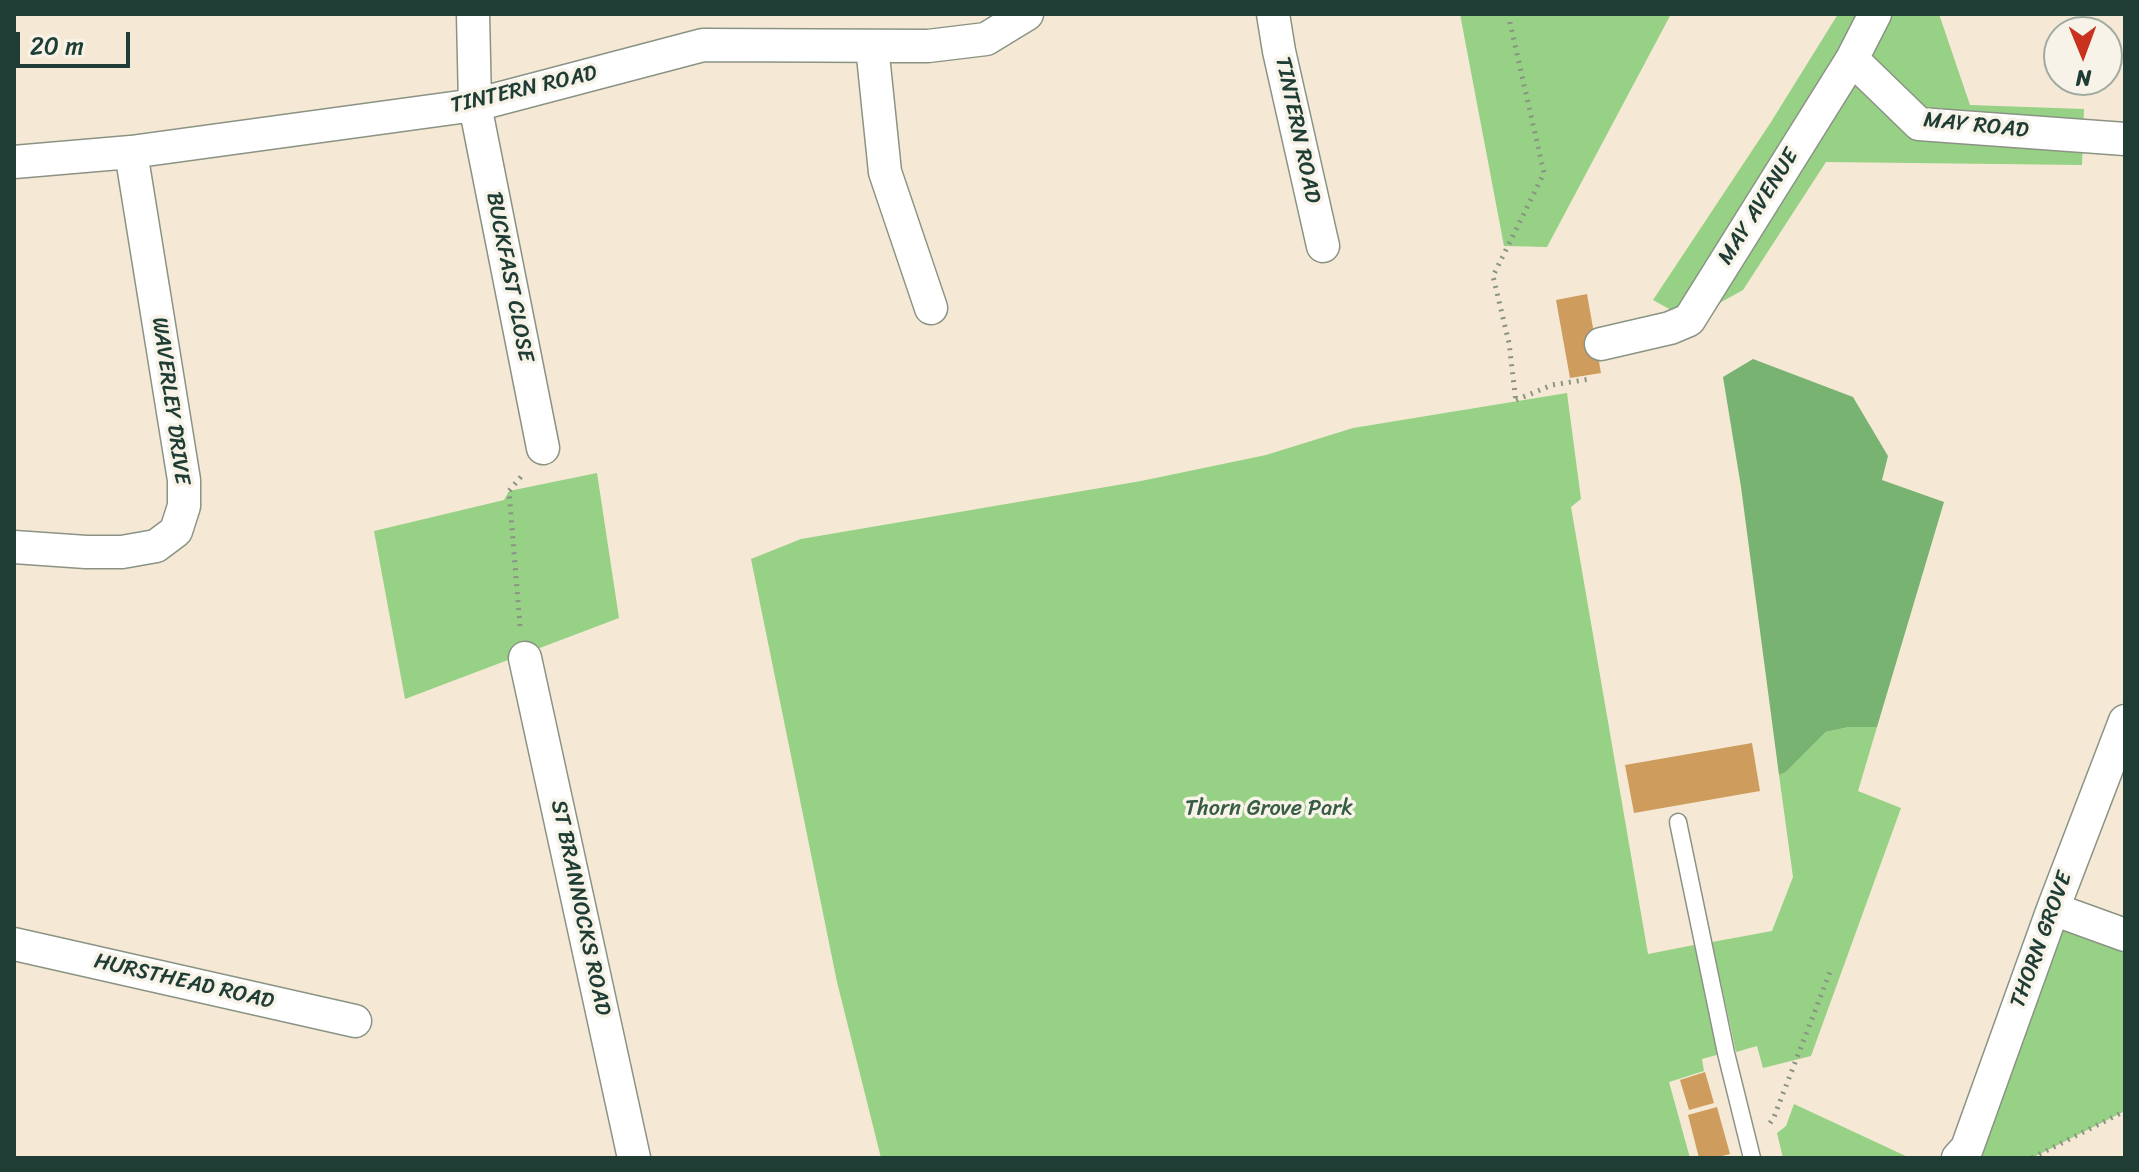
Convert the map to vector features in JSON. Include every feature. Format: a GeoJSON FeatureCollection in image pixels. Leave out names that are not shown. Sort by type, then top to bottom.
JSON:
{"type":"FeatureCollection","features":[{"type":"Feature","properties":{"kind":"street","name":"BUCKFAST CLOSE"},"geometry":{"type":"LineString","coordinates":[[473,14],[475,105],[543,448]]}},
{"type":"Feature","properties":{"kind":"street","name":"TINTERN ROAD"},"geometry":{"type":"LineString","coordinates":[[14,162],[131,152],[475,105],[703,45],[928,46],[986,39],[1027,14]]}},
{"type":"Feature","properties":{"kind":"street","name":"TINTERN ROAD"},"geometry":{"type":"LineString","coordinates":[[1273,14],[1323,246]]}},
{"type":"Feature","properties":{"kind":"street","name":"MAY AVENUE"},"geometry":{"type":"LineString","coordinates":[[1601,344],[1670,328],[1689,320],[1852,59],[1875,14]]}},
{"type":"Feature","properties":{"kind":"street"},"geometry":{"type":"LineString","coordinates":[[872,46],[885,172],[931,308]]}},
{"type":"Feature","properties":{"kind":"street","name":"MAY ROAD"},"geometry":{"type":"LineString","coordinates":[[1852,59],[1919,124],[2125,139]]}},
{"type":"Feature","properties":{"kind":"street","name":"WAVERLEY DRIVE"},"geometry":{"type":"LineString","coordinates":[[14,547],[122,552],[156,546],[176,531],[184,506],[184,480],[131,152]]}},
{"type":"Feature","properties":{"kind":"street","name":"ST BRANNOCKS ROAD"},"geometry":{"type":"LineString","coordinates":[[525,658],[634,1158]]}},
{"type":"Feature","properties":{"kind":"street","name":"THORN GROVE"},"geometry":{"type":"LineString","coordinates":[[1958,1158],[1967,1148],[2125,721]]}},
{"type":"Feature","properties":{"kind":"street"},"geometry":{"type":"LineString","coordinates":[[2053,909],[2125,935]]}},
{"type":"Feature","properties":{"kind":"street","name":"HURSTHEAD ROAD"},"geometry":{"type":"LineString","coordinates":[[14,944],[355,1021]]}},
{"type":"Feature","properties":{"kind":"lane"},"geometry":{"type":"LineString","coordinates":[[1678,822],[1750,1152]]}},
{"type":"Feature","properties":{"kind":"path"},"geometry":{"type":"LineString","coordinates":[[1510,14],[1544,173],[1493,276],[1509,343],[1516,402]]}},
{"type":"Feature","properties":{"kind":"path"},"geometry":{"type":"LineString","coordinates":[[525,658],[509,491],[543,448]]}},
{"type":"Feature","properties":{"kind":"path"},"geometry":{"type":"LineString","coordinates":[[1750,1152],[1774,1117],[1830,972]]}},
{"type":"Feature","properties":{"kind":"path"},"geometry":{"type":"LineString","coordinates":[[2032,1158],[2125,1111]]}},
{"type":"Feature","properties":{"kind":"green space"},"geometry":{"type":"Polygon","coordinates":[[[1460,14],[1671,14],[1547,247],[1504,246],[1460,14]]]}},
{"type":"Feature","properties":{"kind":"green space"},"geometry":{"type":"Polygon","coordinates":[[[1838,14],[1939,14],[1970,105],[2084,109],[2082,165],[1826,162],[1743,290],[1689,320],[1653,300],[1771,122],[1838,14]]]}},
{"type":"Feature","properties":{"kind":"green space"},"geometry":{"type":"Polygon","coordinates":[[[1753,359],[1853,397],[1888,456],[1882,480],[1944,502],[1877,727],[1849,727],[1826,732],[1786,772],[1779,775],[1741,487],[1723,377],[1753,359]]]}},
{"type":"Feature","properties":{"kind":"green space","name":"Thorn Grove Park"},"geometry":{"type":"Polygon","coordinates":[[[1567,393],[1581,499],[1571,507],[1648,954],[1694,945],[1720,1054],[1702,1059],[1704,1071],[1669,1082],[1690,1158],[881,1158],[837,982],[751,559],[801,539],[1141,481],[1266,455],[1353,428],[1567,393]]]}},
{"type":"Feature","properties":{"kind":"green space"},"geometry":{"type":"Polygon","coordinates":[[[597,473],[619,618],[405,699],[374,531],[504,500],[509,491],[597,473]]]}},
{"type":"Feature","properties":{"kind":"green space"},"geometry":{"type":"Polygon","coordinates":[[[1849,727],[1877,727],[1858,791],[1901,808],[1811,1056],[1763,1068],[1757,1046],[1736,1052],[1712,942],[1772,931],[1793,877],[1779,775],[1786,772],[1826,732],[1849,727]]]}},
{"type":"Feature","properties":{"kind":"green space"},"geometry":{"type":"Polygon","coordinates":[[[2053,909],[2125,935],[2125,1111],[2032,1158],[1958,1158],[2053,909]]]}},
{"type":"Feature","properties":{"kind":"green space"},"geometry":{"type":"Polygon","coordinates":[[[1794,1104],[1910,1158],[1783,1158],[1777,1133],[1786,1126],[1794,1104]]]}},
{"type":"Feature","properties":{"kind":"building"},"geometry":{"type":"Polygon","coordinates":[[[1587,294],[1601,373],[1570,378],[1556,300],[1587,294]]]}},
{"type":"Feature","properties":{"kind":"building"},"geometry":{"type":"Polygon","coordinates":[[[1752,743],[1760,791],[1634,813],[1625,765],[1752,743]]]}},
{"type":"Feature","properties":{"kind":"building"},"geometry":{"type":"Polygon","coordinates":[[[1705,1072],[1714,1103],[1689,1110],[1680,1080],[1705,1072]]]}},
{"type":"Feature","properties":{"kind":"building"},"geometry":{"type":"Polygon","coordinates":[[[1717,1107],[1730,1154],[1699,1158],[1688,1115],[1717,1107]]]}}]}
